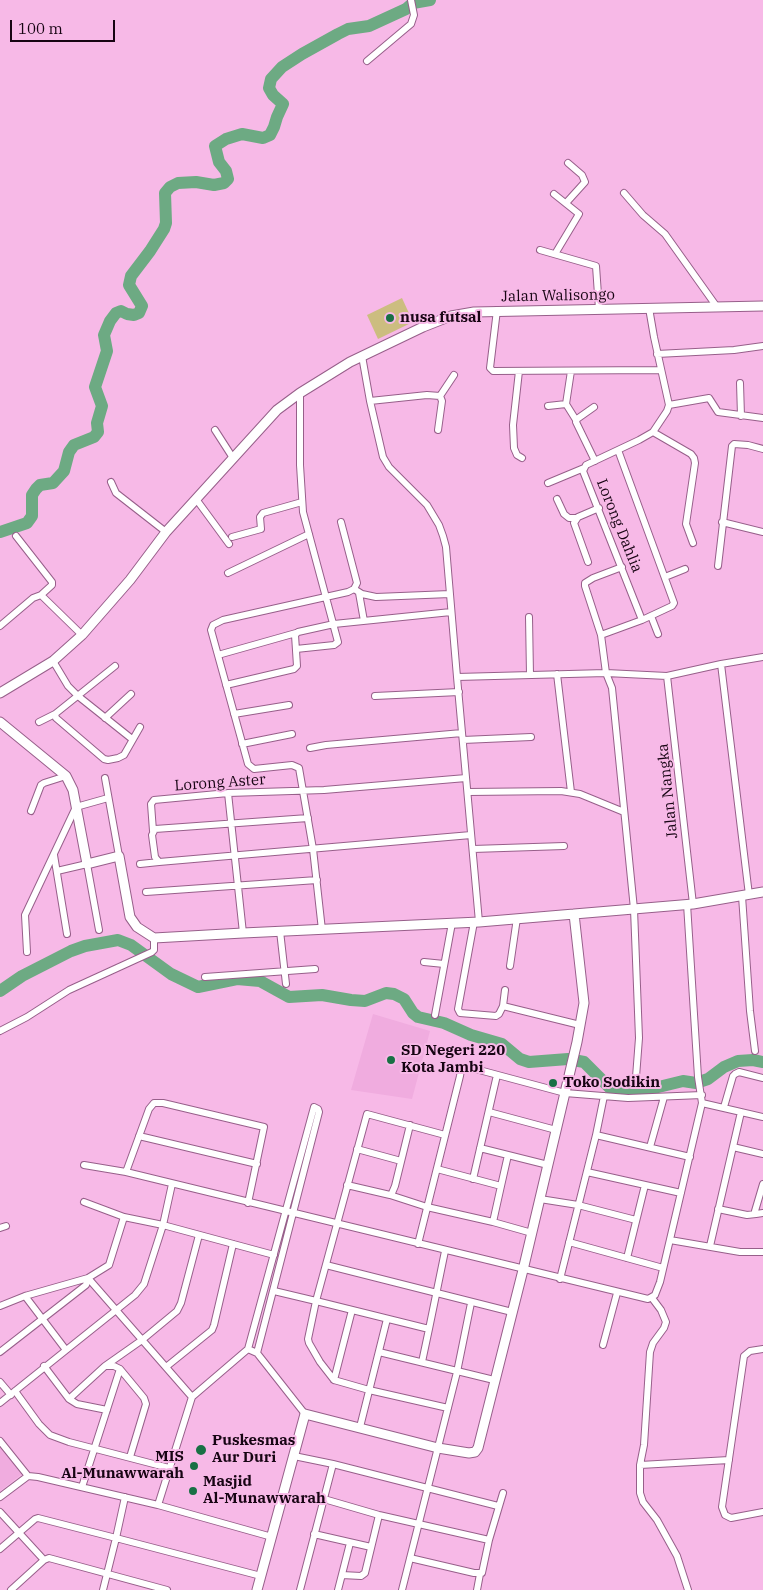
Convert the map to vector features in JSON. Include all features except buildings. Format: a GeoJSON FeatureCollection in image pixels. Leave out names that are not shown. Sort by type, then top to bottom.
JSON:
{"type":"FeatureCollection","features":[{"type":"Feature","properties":{"kind":"street"},"geometry":{"type":"LineString","coordinates":[[367,61],[408,27],[414,15],[411,0]]}},
{"type":"Feature","properties":{"kind":"street"},"geometry":{"type":"LineString","coordinates":[[566,203],[585,182],[582,175],[568,163]]}},
{"type":"Feature","properties":{"kind":"street"},"geometry":{"type":"LineString","coordinates":[[624,193],[643,215],[665,234],[717,307]]}},
{"type":"Feature","properties":{"kind":"street"},"geometry":{"type":"LineString","coordinates":[[554,194],[579,214],[555,254]]}},
{"type":"Feature","properties":{"kind":"street"},"geometry":{"type":"LineString","coordinates":[[540,250],[596,265],[598,309]]}},
{"type":"Feature","properties":{"kind":"street","name":"Jalan Walisongo"},"geometry":{"type":"LineString","coordinates":[[0,693],[54,661],[82,635],[123,588],[166,532],[277,410],[300,393],[362,356],[423,327],[451,316],[468,313],[497,310],[763,306]]}},
{"type":"Feature","properties":{"kind":"street"},"geometry":{"type":"LineString","coordinates":[[649,308],[660,370],[669,405],[709,398],[718,412],[763,418]]}},
{"type":"Feature","properties":{"kind":"street"},"geometry":{"type":"LineString","coordinates":[[497,310],[490,370],[493,372],[660,370]]}},
{"type":"Feature","properties":{"kind":"street"},"geometry":{"type":"LineString","coordinates":[[657,354],[734,350],[763,346]]}},
{"type":"Feature","properties":{"kind":"street"},"geometry":{"type":"LineString","coordinates":[[362,356],[381,452],[386,462],[427,505],[439,525],[446,547],[473,849],[476,922],[458,1009],[460,1013],[464,1014],[494,1016],[499,1014],[503,1006],[505,990]]}},
{"type":"Feature","properties":{"kind":"street"},"geometry":{"type":"LineString","coordinates":[[519,371],[513,425],[514,448],[517,455],[522,458]]}},
{"type":"Feature","properties":{"kind":"street"},"geometry":{"type":"LineString","coordinates":[[571,371],[566,404],[576,420],[582,437],[595,461]]}},
{"type":"Feature","properties":{"kind":"street"},"geometry":{"type":"LineString","coordinates":[[440,396],[454,376]]}},
{"type":"Feature","properties":{"kind":"street"},"geometry":{"type":"LineString","coordinates":[[740,382],[740,416]]}},
{"type":"Feature","properties":{"kind":"street"},"geometry":{"type":"LineString","coordinates":[[296,649],[337,643],[334,624],[302,502],[300,393]]}},
{"type":"Feature","properties":{"kind":"street"},"geometry":{"type":"LineString","coordinates":[[370,401],[428,395],[440,396]]}},
{"type":"Feature","properties":{"kind":"street"},"geometry":{"type":"LineString","coordinates":[[438,430],[442,401],[440,396]]}},
{"type":"Feature","properties":{"kind":"street"},"geometry":{"type":"LineString","coordinates":[[548,406],[566,404]]}},
{"type":"Feature","properties":{"kind":"street","name":"Lorong Dahlia"},"geometry":{"type":"LineString","coordinates":[[642,620],[584,473],[584,468],[586,465],[653,432],[665,417],[669,405]]}},
{"type":"Feature","properties":{"kind":"street"},"geometry":{"type":"LineString","coordinates":[[576,420],[594,407]]}},
{"type":"Feature","properties":{"kind":"street"},"geometry":{"type":"LineString","coordinates":[[215,430],[233,458]]}},
{"type":"Feature","properties":{"kind":"street"},"geometry":{"type":"LineString","coordinates":[[653,432],[691,454],[694,458],[695,463],[686,524],[693,543]]}},
{"type":"Feature","properties":{"kind":"street"},"geometry":{"type":"LineString","coordinates":[[718,566],[732,446],[734,444],[748,445],[763,449]]}},
{"type":"Feature","properties":{"kind":"street"},"geometry":{"type":"LineString","coordinates":[[601,635],[642,620],[673,605],[665,577],[618,450]]}},
{"type":"Feature","properties":{"kind":"street"},"geometry":{"type":"LineString","coordinates":[[548,483],[584,468]]}},
{"type":"Feature","properties":{"kind":"street"},"geometry":{"type":"LineString","coordinates":[[111,482],[116,494],[166,532]]}},
{"type":"Feature","properties":{"kind":"street"},"geometry":{"type":"LineString","coordinates":[[196,499],[229,544]]}},
{"type":"Feature","properties":{"kind":"street"},"geometry":{"type":"LineString","coordinates":[[557,499],[564,514],[569,518],[576,518],[599,508]]}},
{"type":"Feature","properties":{"kind":"street"},"geometry":{"type":"LineString","coordinates":[[232,537],[260,530],[262,528],[260,517],[263,513],[302,502]]}},
{"type":"Feature","properties":{"kind":"street"},"geometry":{"type":"LineString","coordinates":[[576,518],[574,523],[588,562]]}},
{"type":"Feature","properties":{"kind":"street"},"geometry":{"type":"LineString","coordinates":[[341,522],[357,583],[364,621]]}},
{"type":"Feature","properties":{"kind":"street"},"geometry":{"type":"LineString","coordinates":[[722,522],[763,532]]}},
{"type":"Feature","properties":{"kind":"street"},"geometry":{"type":"LineString","coordinates":[[228,573],[309,534]]}},
{"type":"Feature","properties":{"kind":"street"},"geometry":{"type":"LineString","coordinates":[[0,626],[33,598],[41,595],[52,585],[52,582],[16,536]]}},
{"type":"Feature","properties":{"kind":"street"},"geometry":{"type":"LineString","coordinates":[[622,567],[593,578],[585,583],[585,586],[601,635],[606,673],[612,688],[634,909],[638,1030],[636,1077]]}},
{"type":"Feature","properties":{"kind":"street"},"geometry":{"type":"LineString","coordinates":[[665,577],[685,569]]}},
{"type":"Feature","properties":{"kind":"street"},"geometry":{"type":"LineString","coordinates":[[322,930],[314,849],[299,768],[292,765],[254,769],[248,764],[211,630],[213,624],[250,613],[348,592],[357,591],[376,597],[450,594]]}},
{"type":"Feature","properties":{"kind":"street"},"geometry":{"type":"LineString","coordinates":[[41,595],[82,635]]}},
{"type":"Feature","properties":{"kind":"street"},"geometry":{"type":"LineString","coordinates":[[218,655],[334,624],[451,612]]}},
{"type":"Feature","properties":{"kind":"street"},"geometry":{"type":"LineString","coordinates":[[529,616],[530,675]]}},
{"type":"Feature","properties":{"kind":"street"},"geometry":{"type":"LineString","coordinates":[[651,616],[658,634]]}},
{"type":"Feature","properties":{"kind":"street"},"geometry":{"type":"LineString","coordinates":[[226,685],[294,669],[297,666],[296,633]]}},
{"type":"Feature","properties":{"kind":"street"},"geometry":{"type":"LineString","coordinates":[[458,677],[606,673],[668,676],[720,664],[763,657]]}},
{"type":"Feature","properties":{"kind":"street"},"geometry":{"type":"LineString","coordinates":[[54,661],[68,686],[132,739]]}},
{"type":"Feature","properties":{"kind":"street"},"geometry":{"type":"LineString","coordinates":[[720,664],[746,895],[750,1011],[755,1052]]}},
{"type":"Feature","properties":{"kind":"street"},"geometry":{"type":"LineString","coordinates":[[39,722],[55,714],[60,708],[115,666]]}},
{"type":"Feature","properties":{"kind":"street"},"geometry":{"type":"LineString","coordinates":[[557,674],[571,792]]}},
{"type":"Feature","properties":{"kind":"street","name":"Jalan Nangka"},"geometry":{"type":"LineString","coordinates":[[652,1298],[657,1292],[702,1103],[698,1077],[690,904],[668,676]]}},
{"type":"Feature","properties":{"kind":"street"},"geometry":{"type":"LineString","coordinates":[[375,696],[459,692]]}},
{"type":"Feature","properties":{"kind":"street"},"geometry":{"type":"LineString","coordinates":[[105,718],[131,694]]}},
{"type":"Feature","properties":{"kind":"street"},"geometry":{"type":"LineString","coordinates":[[234,714],[289,705]]}},
{"type":"Feature","properties":{"kind":"street"},"geometry":{"type":"LineString","coordinates":[[55,714],[56,718],[104,759],[108,760],[124,755],[140,727]]}},
{"type":"Feature","properties":{"kind":"street"},"geometry":{"type":"LineString","coordinates":[[0,722],[66,776],[70,782],[100,930]]}},
{"type":"Feature","properties":{"kind":"street"},"geometry":{"type":"LineString","coordinates":[[242,744],[292,734]]}},
{"type":"Feature","properties":{"kind":"street"},"geometry":{"type":"LineString","coordinates":[[310,748],[326,745],[463,736],[532,737]]}},
{"type":"Feature","properties":{"kind":"street"},"geometry":{"type":"LineString","coordinates":[[31,810],[44,782],[66,776]]}},
{"type":"Feature","properties":{"kind":"street"},"geometry":{"type":"LineString","coordinates":[[104,778],[130,917],[136,927],[154,938],[243,932],[476,922],[690,904],[763,892]]}},
{"type":"Feature","properties":{"kind":"street","name":"Lorong Aster"},"geometry":{"type":"LineString","coordinates":[[153,831],[150,804],[154,800],[228,793],[303,791],[466,778]]}},
{"type":"Feature","properties":{"kind":"street"},"geometry":{"type":"LineString","coordinates":[[468,792],[571,792],[624,812]]}},
{"type":"Feature","properties":{"kind":"street"},"geometry":{"type":"LineString","coordinates":[[228,793],[243,932]]}},
{"type":"Feature","properties":{"kind":"street"},"geometry":{"type":"LineString","coordinates":[[26,952],[25,915],[76,807],[108,798]]}},
{"type":"Feature","properties":{"kind":"street"},"geometry":{"type":"LineString","coordinates":[[159,862],[155,857],[152,835],[155,829],[308,818]]}},
{"type":"Feature","properties":{"kind":"street"},"geometry":{"type":"LineString","coordinates":[[140,864],[471,834]]}},
{"type":"Feature","properties":{"kind":"street"},"geometry":{"type":"LineString","coordinates":[[473,849],[564,846]]}},
{"type":"Feature","properties":{"kind":"street"},"geometry":{"type":"LineString","coordinates":[[54,853],[67,934]]}},
{"type":"Feature","properties":{"kind":"street"},"geometry":{"type":"LineString","coordinates":[[57,871],[119,856]]}},
{"type":"Feature","properties":{"kind":"street"},"geometry":{"type":"LineString","coordinates":[[146,892],[317,880]]}},
{"type":"Feature","properties":{"kind":"street"},"geometry":{"type":"LineString","coordinates":[[248,1349],[257,1353],[305,1414],[438,1448],[470,1454],[478,1448],[523,1270],[577,1042],[584,1002],[574,914]]}},
{"type":"Feature","properties":{"kind":"street"},"geometry":{"type":"LineString","coordinates":[[510,966],[517,918]]}},
{"type":"Feature","properties":{"kind":"street"},"geometry":{"type":"LineString","coordinates":[[435,1015],[452,923]]}},
{"type":"Feature","properties":{"kind":"street"},"geometry":{"type":"LineString","coordinates":[[280,931],[286,984]]}},
{"type":"Feature","properties":{"kind":"street"},"geometry":{"type":"LineString","coordinates":[[0,1031],[27,1017],[69,990],[150,953],[154,950],[154,938]]}},
{"type":"Feature","properties":{"kind":"street"},"geometry":{"type":"LineString","coordinates":[[424,962],[444,964]]}},
{"type":"Feature","properties":{"kind":"street"},"geometry":{"type":"LineString","coordinates":[[205,977],[315,969]]}},
{"type":"Feature","properties":{"kind":"street"},"geometry":{"type":"LineString","coordinates":[[503,1006],[580,1025]]}},
{"type":"Feature","properties":{"kind":"street"},"geometry":{"type":"LineString","coordinates":[[418,1244],[461,1070],[468,1067],[565,1093],[628,1098],[702,1095]]}},
{"type":"Feature","properties":{"kind":"street"},"geometry":{"type":"LineString","coordinates":[[724,1107],[735,1074],[739,1072],[763,1078]]}},
{"type":"Feature","properties":{"kind":"street"},"geometry":{"type":"LineString","coordinates":[[473,1179],[498,1075]]}},
{"type":"Feature","properties":{"kind":"street"},"geometry":{"type":"LineString","coordinates":[[560,1279],[604,1096]]}},
{"type":"Feature","properties":{"kind":"street"},"geometry":{"type":"LineString","coordinates":[[650,1148],[664,1097]]}},
{"type":"Feature","properties":{"kind":"street"},"geometry":{"type":"LineString","coordinates":[[126,1172],[152,1105],[156,1102],[264,1127],[248,1203]]}},
{"type":"Feature","properties":{"kind":"street"},"geometry":{"type":"LineString","coordinates":[[702,1103],[763,1117]]}},
{"type":"Feature","properties":{"kind":"street"},"geometry":{"type":"LineString","coordinates":[[158,1505],[192,1398],[248,1349],[277,1243],[289,1213],[319,1112],[314,1107],[289,1213],[286,1244],[257,1353]]}},
{"type":"Feature","properties":{"kind":"street"},"geometry":{"type":"LineString","coordinates":[[489,1112],[556,1130]]}},
{"type":"Feature","properties":{"kind":"street"},"geometry":{"type":"LineString","coordinates":[[710,1246],[741,1112]]}},
{"type":"Feature","properties":{"kind":"street"},"geometry":{"type":"LineString","coordinates":[[445,1135],[367,1114],[336,1224],[308,1339],[320,1362],[334,1380],[448,1408]]}},
{"type":"Feature","properties":{"kind":"street"},"geometry":{"type":"LineString","coordinates":[[390,1195],[394,1189],[402,1161],[410,1125]]}},
{"type":"Feature","properties":{"kind":"street"},"geometry":{"type":"LineString","coordinates":[[596,1135],[690,1157]]}},
{"type":"Feature","properties":{"kind":"street"},"geometry":{"type":"LineString","coordinates":[[140,1136],[257,1164]]}},
{"type":"Feature","properties":{"kind":"street"},"geometry":{"type":"LineString","coordinates":[[733,1147],[763,1154]]}},
{"type":"Feature","properties":{"kind":"street"},"geometry":{"type":"LineString","coordinates":[[480,1148],[548,1164]]}},
{"type":"Feature","properties":{"kind":"street"},"geometry":{"type":"LineString","coordinates":[[357,1149],[402,1161]]}},
{"type":"Feature","properties":{"kind":"street"},"geometry":{"type":"LineString","coordinates":[[493,1222],[508,1155]]}},
{"type":"Feature","properties":{"kind":"street"},"geometry":{"type":"LineString","coordinates":[[84,1165],[126,1172],[617,1293],[644,1299],[652,1298],[665,1318],[665,1326],[653,1343],[650,1352],[639,1490],[641,1500],[657,1520],[677,1556],[688,1590]]}},
{"type":"Feature","properties":{"kind":"street"},"geometry":{"type":"LineString","coordinates":[[437,1169],[501,1186]]}},
{"type":"Feature","properties":{"kind":"street"},"geometry":{"type":"LineString","coordinates":[[586,1172],[681,1193]]}},
{"type":"Feature","properties":{"kind":"street"},"geometry":{"type":"LineString","coordinates":[[0,1403],[116,1310],[144,1284],[163,1225],[172,1184]]}},
{"type":"Feature","properties":{"kind":"street"},"geometry":{"type":"LineString","coordinates":[[760,1214],[755,1211],[763,1184]]}},
{"type":"Feature","properties":{"kind":"street"},"geometry":{"type":"LineString","coordinates":[[347,1185],[390,1195],[427,1207],[532,1232]]}},
{"type":"Feature","properties":{"kind":"street"},"geometry":{"type":"LineString","coordinates":[[627,1258],[645,1185]]}},
{"type":"Feature","properties":{"kind":"street"},"geometry":{"type":"LineString","coordinates":[[540,1198],[578,1205],[636,1220]]}},
{"type":"Feature","properties":{"kind":"street"},"geometry":{"type":"LineString","coordinates":[[84,1202],[124,1217],[199,1234],[274,1255]]}},
{"type":"Feature","properties":{"kind":"street"},"geometry":{"type":"LineString","coordinates":[[718,1209],[747,1215],[760,1214]]}},
{"type":"Feature","properties":{"kind":"street"},"geometry":{"type":"LineString","coordinates":[[0,1306],[25,1296],[88,1278],[109,1265],[124,1217]]}},
{"type":"Feature","properties":{"kind":"street"},"geometry":{"type":"LineString","coordinates":[[69,1400],[105,1366],[142,1340],[179,1307],[199,1234]]}},
{"type":"Feature","properties":{"kind":"street"},"geometry":{"type":"LineString","coordinates":[[670,1240],[740,1252],[763,1252]]}},
{"type":"Feature","properties":{"kind":"street"},"geometry":{"type":"LineString","coordinates":[[569,1242],[663,1268]]}},
{"type":"Feature","properties":{"kind":"street"},"geometry":{"type":"LineString","coordinates":[[277,1243],[286,1244]]}},
{"type":"Feature","properties":{"kind":"street"},"geometry":{"type":"LineString","coordinates":[[166,1367],[212,1330],[233,1244]]}},
{"type":"Feature","properties":{"kind":"street"},"geometry":{"type":"LineString","coordinates":[[422,1362],[445,1251]]}},
{"type":"Feature","properties":{"kind":"street"},"geometry":{"type":"LineString","coordinates":[[326,1264],[470,1303],[512,1312]]}},
{"type":"Feature","properties":{"kind":"street"},"geometry":{"type":"LineString","coordinates":[[88,1278],[192,1398]]}},
{"type":"Feature","properties":{"kind":"street"},"geometry":{"type":"LineString","coordinates":[[0,1352],[86,1285],[88,1278]]}},
{"type":"Feature","properties":{"kind":"street"},"geometry":{"type":"LineString","coordinates":[[274,1291],[429,1329]]}},
{"type":"Feature","properties":{"kind":"street"},"geometry":{"type":"LineString","coordinates":[[603,1345],[617,1293]]}},
{"type":"Feature","properties":{"kind":"street"},"geometry":{"type":"LineString","coordinates":[[25,1296],[66,1350]]}},
{"type":"Feature","properties":{"kind":"street"},"geometry":{"type":"LineString","coordinates":[[402,1590],[448,1408],[470,1303]]}},
{"type":"Feature","properties":{"kind":"street"},"geometry":{"type":"LineString","coordinates":[[334,1380],[352,1310]]}},
{"type":"Feature","properties":{"kind":"street"},"geometry":{"type":"LineString","coordinates":[[360,1427],[388,1319]]}},
{"type":"Feature","properties":{"kind":"street"},"geometry":{"type":"LineString","coordinates":[[763,1349],[750,1350],[744,1356],[722,1502],[723,1512],[732,1518],[763,1512]]}},
{"type":"Feature","properties":{"kind":"street"},"geometry":{"type":"LineString","coordinates":[[379,1352],[494,1380]]}},
{"type":"Feature","properties":{"kind":"street"},"geometry":{"type":"LineString","coordinates":[[44,1366],[69,1400],[78,1404],[107,1410]]}},
{"type":"Feature","properties":{"kind":"street"},"geometry":{"type":"LineString","coordinates":[[105,1366],[114,1366],[120,1369],[144,1398],[146,1404],[130,1457]]}},
{"type":"Feature","properties":{"kind":"street"},"geometry":{"type":"LineString","coordinates":[[82,1487],[120,1369]]}},
{"type":"Feature","properties":{"kind":"street"},"geometry":{"type":"LineString","coordinates":[[0,1382],[13,1393],[50,1435],[58,1439],[169,1468]]}},
{"type":"Feature","properties":{"kind":"street"},"geometry":{"type":"LineString","coordinates":[[258,1590],[305,1414]]}},
{"type":"Feature","properties":{"kind":"street"},"geometry":{"type":"LineString","coordinates":[[0,1440],[28,1476],[158,1505],[272,1537]]}},
{"type":"Feature","properties":{"kind":"street"},"geometry":{"type":"LineString","coordinates":[[294,1456],[427,1487],[498,1506]]}},
{"type":"Feature","properties":{"kind":"street"},"geometry":{"type":"LineString","coordinates":[[640,1465],[729,1460]]}},
{"type":"Feature","properties":{"kind":"street"},"geometry":{"type":"LineString","coordinates":[[300,1590],[333,1464]]}},
{"type":"Feature","properties":{"kind":"street"},"geometry":{"type":"LineString","coordinates":[[0,1497],[28,1476]]}},
{"type":"Feature","properties":{"kind":"street"},"geometry":{"type":"LineString","coordinates":[[476,1590],[480,1574],[483,1571],[489,1540],[503,1493]]}},
{"type":"Feature","properties":{"kind":"street"},"geometry":{"type":"LineString","coordinates":[[103,1590],[125,1497]]}},
{"type":"Feature","properties":{"kind":"street"},"geometry":{"type":"LineString","coordinates":[[324,1499],[489,1540]]}},
{"type":"Feature","properties":{"kind":"street"},"geometry":{"type":"LineString","coordinates":[[0,1512],[44,1560]]}},
{"type":"Feature","properties":{"kind":"street"},"geometry":{"type":"LineString","coordinates":[[342,1575],[363,1575],[379,1514]]}},
{"type":"Feature","properties":{"kind":"street"},"geometry":{"type":"LineString","coordinates":[[0,1549],[34,1519],[38,1518],[261,1576]]}},
{"type":"Feature","properties":{"kind":"street"},"geometry":{"type":"LineString","coordinates":[[314,1534],[371,1547]]}},
{"type":"Feature","properties":{"kind":"street"},"geometry":{"type":"LineString","coordinates":[[338,1590],[350,1543]]}},
{"type":"Feature","properties":{"kind":"street"},"geometry":{"type":"LineString","coordinates":[[11,1590],[44,1560],[49,1558],[107,1573],[143,1587],[167,1590]]}},
{"type":"Feature","properties":{"kind":"street"},"geometry":{"type":"LineString","coordinates":[[410,1558],[480,1574]]}},
{"type":"Feature","properties":{"kind":"shaded area","name":"nusa futsal"},"geometry":{"type":"Polygon","coordinates":[[[402,298],[413,322],[378,339],[367,315],[402,298]]]}},
{"type":"Feature","properties":{"kind":"shaded area","name":"SD Negeri 220 Kota Jambi"},"geometry":{"type":"Polygon","coordinates":[[[373,1014],[430,1031],[412,1099],[351,1090],[373,1014]]]}},
{"type":"Feature","properties":{"kind":"shaded area"},"geometry":{"type":"Polygon","coordinates":[[[0,1447],[22,1474],[0,1491],[0,1447]]]}},
{"type":"Feature","properties":{"kind":"waterway"},"geometry":{"type":"LineString","coordinates":[[0,532],[27,523],[32,516],[32,495],[36,489],[40,485],[53,483],[64,471],[69,452],[74,445],[94,437],[98,432],[97,423],[102,406],[95,387],[107,351],[104,335],[116,313],[121,311],[134,315],[139,313],[142,306],[129,285],[131,276],[164,229],[166,223],[165,193],[170,187],[178,183],[196,182],[214,185],[224,183],[228,179],[226,171],[219,162],[215,146],[226,139],[242,134],[263,138],[270,135],[283,104],[273,95],[269,88],[271,79],[282,67],[348,29],[369,26],[406,9],[413,3],[430,0]]}},
{"type":"Feature","properties":{"kind":"waterway"},"geometry":{"type":"LineString","coordinates":[[0,991],[22,976],[71,951],[85,946],[118,940],[131,945],[171,974],[198,987],[237,979],[260,981],[289,997],[322,995],[365,1001],[386,993],[394,994],[404,999],[418,1017],[444,1023],[471,1035],[502,1044],[520,1059],[529,1062],[568,1059],[584,1062],[610,1088],[634,1093],[683,1081],[696,1083],[708,1079],[724,1067],[738,1061],[753,1060],[763,1062]]}},
{"type":"Feature","properties":{"kind":"place","name":"nusa futsal"},"geometry":{"type":"Point","coordinates":[390,318]}},
{"type":"Feature","properties":{"kind":"place","name":"SD Negeri 220 Kota Jambi"},"geometry":{"type":"Point","coordinates":[391,1060]}},
{"type":"Feature","properties":{"kind":"place","name":"Toko Sodikin"},"geometry":{"type":"Point","coordinates":[553,1083]}},
{"type":"Feature","properties":{"kind":"place","name":"Puskesmas Aur Duri"},"geometry":{"type":"Point","coordinates":[201,1450]}},
{"type":"Feature","properties":{"kind":"place","name":"MIS Al-Munawwarah"},"geometry":{"type":"Point","coordinates":[194,1466]}},
{"type":"Feature","properties":{"kind":"place","name":"Masjid Al-Munawwarah"},"geometry":{"type":"Point","coordinates":[193,1491]}}]}
